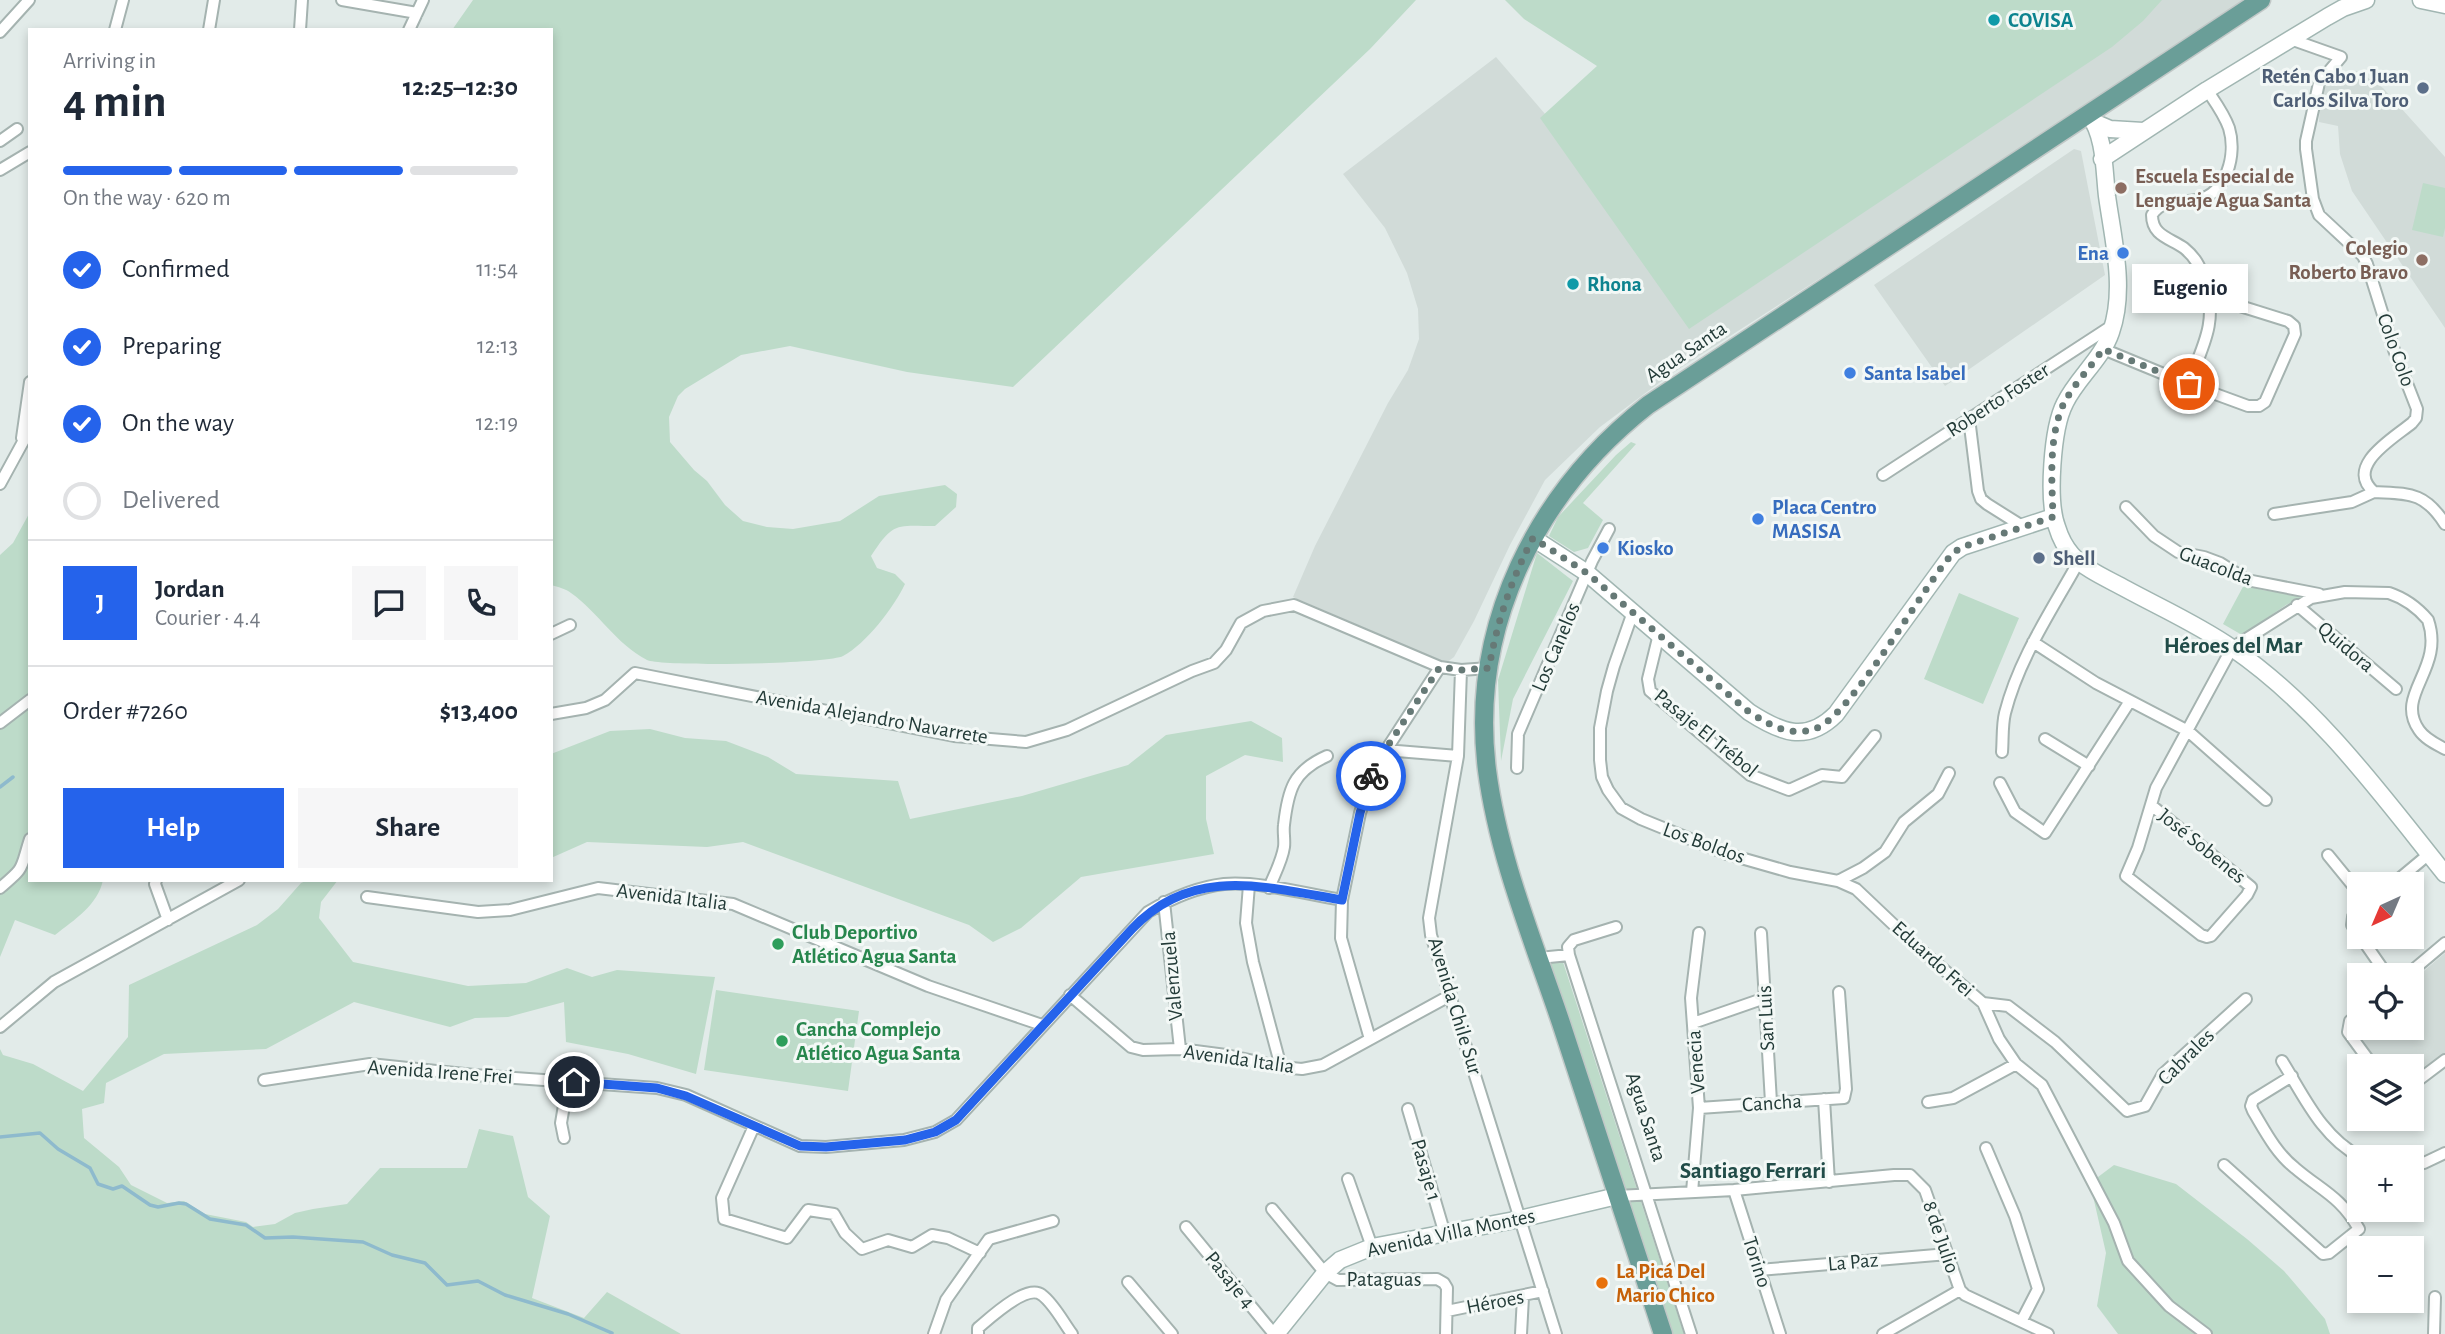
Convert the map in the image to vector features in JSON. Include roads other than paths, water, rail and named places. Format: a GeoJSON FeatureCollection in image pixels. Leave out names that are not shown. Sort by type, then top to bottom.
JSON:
{"type":"FeatureCollection","features":[{"type":"Feature","properties":{"kind":"main road","name":"Agua Santa"},"geometry":{"type":"LineString","coordinates":[[1663,1334],[1505,853],[1492,801],[1485,747],[1486,696],[1495,631],[1508,592],[1533,538],[1567,485],[1610,436],[1648,405],[1983,182],[2093,119],[2262,0]]}},
{"type":"Feature","properties":{"kind":"street"},"geometry":{"type":"LineString","coordinates":[[0,32],[29,0]]}},
{"type":"Feature","properties":{"kind":"street"},"geometry":{"type":"LineString","coordinates":[[209,28],[214,0]]}},
{"type":"Feature","properties":{"kind":"street"},"geometry":{"type":"LineString","coordinates":[[300,28],[302,0]]}},
{"type":"Feature","properties":{"kind":"street"},"geometry":{"type":"LineString","coordinates":[[342,0],[417,13]]}},
{"type":"Feature","properties":{"kind":"street"},"geometry":{"type":"LineString","coordinates":[[410,28],[423,0]]}},
{"type":"Feature","properties":{"kind":"street"},"geometry":{"type":"LineString","coordinates":[[2102,159],[2207,90],[2343,8],[2366,0]]}},
{"type":"Feature","properties":{"kind":"street"},"geometry":{"type":"LineString","coordinates":[[2421,0],[2445,5]]}},
{"type":"Feature","properties":{"kind":"street"},"geometry":{"type":"LineString","coordinates":[[116,28],[120,2]]}},
{"type":"Feature","properties":{"kind":"street","name":"Colo Colo"},"geometry":{"type":"LineString","coordinates":[[2293,40],[2341,57],[2319,83],[2306,141],[2313,200],[2319,215],[2363,256],[2367,264],[2394,350],[2417,409],[2412,424],[2374,454],[2366,465],[2367,483],[2374,492]]}},
{"type":"Feature","properties":{"kind":"street"},"geometry":{"type":"LineString","coordinates":[[2189,384],[2209,332],[2211,302],[2198,262],[2183,248],[2160,234],[2152,221],[2155,210],[2161,206],[2203,197],[2217,188],[2227,175],[2230,131],[2224,116],[2207,90]]}},
{"type":"Feature","properties":{"kind":"street"},"geometry":{"type":"LineString","coordinates":[[2093,119],[2110,129],[2143,131]]}},
{"type":"Feature","properties":{"kind":"street"},"geometry":{"type":"LineString","coordinates":[[2093,119],[2102,159],[2117,282],[2113,325],[2103,349],[2064,403],[2053,450],[2053,517],[2064,543],[2080,561],[2102,576],[2232,648],[2313,715],[2355,762],[2445,874]]}},
{"type":"Feature","properties":{"kind":"street"},"geometry":{"type":"LineString","coordinates":[[0,141],[17,129]]}},
{"type":"Feature","properties":{"kind":"street"},"geometry":{"type":"LineString","coordinates":[[0,170],[28,153]]}},
{"type":"Feature","properties":{"kind":"street"},"geometry":{"type":"LineString","coordinates":[[2103,349],[2248,406],[2259,407],[2265,402],[2295,334],[2294,326],[2288,321],[2224,301],[2211,302]]}},
{"type":"Feature","properties":{"kind":"street","name":"Roberto Foster"},"geometry":{"type":"LineString","coordinates":[[1883,475],[2113,325]]}},
{"type":"Feature","properties":{"kind":"street"},"geometry":{"type":"LineString","coordinates":[[21,442],[28,395]]}},
{"type":"Feature","properties":{"kind":"street"},"geometry":{"type":"LineString","coordinates":[[1969,418],[1981,499],[2022,526]]}},
{"type":"Feature","properties":{"kind":"street"},"geometry":{"type":"LineString","coordinates":[[0,484],[28,432]]}},
{"type":"Feature","properties":{"kind":"street"},"geometry":{"type":"LineString","coordinates":[[2274,514],[2352,502],[2374,492],[2399,492],[2412,495],[2437,511],[2445,524]]}},
{"type":"Feature","properties":{"kind":"street","name":"Guacolda"},"geometry":{"type":"LineString","coordinates":[[2126,507],[2154,536],[2178,552],[2220,563],[2247,580],[2322,594],[2389,593],[2399,596],[2419,609],[2436,627],[2444,648]]}},
{"type":"Feature","properties":{"kind":"street"},"geometry":{"type":"LineString","coordinates":[[1533,538],[1587,573],[1749,712],[1780,730],[1792,732],[1815,729],[1826,724],[1862,681],[1953,553],[1962,547],[2053,517]]}},
{"type":"Feature","properties":{"kind":"street","name":"Los Canelos"},"geometry":{"type":"LineString","coordinates":[[1517,768],[1518,734],[1587,573],[1609,529]]}},
{"type":"Feature","properties":{"kind":"street"},"geometry":{"type":"LineString","coordinates":[[2002,752],[2004,715],[2020,669],[2080,561]]}},
{"type":"Feature","properties":{"kind":"street","name":"Guacolda"},"geometry":{"type":"LineString","coordinates":[[2232,648],[2297,605],[2322,594]]}},
{"type":"Feature","properties":{"kind":"street","name":"Avenida Alejandro Navarrete"},"geometry":{"type":"LineString","coordinates":[[553,714],[586,708],[605,700],[635,673],[954,736],[1026,742],[1068,730],[1214,663],[1226,650],[1241,623],[1263,611],[1294,605],[1440,667],[1461,670],[1489,668]]}},
{"type":"Feature","properties":{"kind":"street","name":"Quidora"},"geometry":{"type":"LineString","coordinates":[[2297,605],[2396,689]]}},
{"type":"Feature","properties":{"kind":"street","name":"Los Boldos"},"geometry":{"type":"LineString","coordinates":[[1633,612],[1614,666],[1600,728],[1602,777],[1621,808],[1641,819],[1727,854],[1790,872],[1838,881]]}},
{"type":"Feature","properties":{"kind":"street"},"geometry":{"type":"LineString","coordinates":[[553,633],[570,625]]}},
{"type":"Feature","properties":{"kind":"street","name":"Pasaje El Trébol"},"geometry":{"type":"LineString","coordinates":[[1659,634],[1648,679],[1650,691],[1750,775],[1789,790],[1822,775],[1842,777],[1875,736]]}},
{"type":"Feature","properties":{"kind":"street"},"geometry":{"type":"LineString","coordinates":[[2033,642],[2096,683],[2188,731],[2266,800]]}},
{"type":"Feature","properties":{"kind":"street"},"geometry":{"type":"LineString","coordinates":[[2151,805],[2156,788],[2232,648]]}},
{"type":"Feature","properties":{"kind":"street"},"geometry":{"type":"LineString","coordinates":[[2441,666],[2419,700],[2415,719],[2420,732],[2445,749]]}},
{"type":"Feature","properties":{"kind":"street"},"geometry":{"type":"LineString","coordinates":[[1370,1040],[1341,938],[1342,900],[1360,813],[1375,767],[1440,667]]}},
{"type":"Feature","properties":{"kind":"street","name":"Avenida Chile Sur"},"geometry":{"type":"LineString","coordinates":[[1461,670],[1458,756],[1429,918],[1431,935],[1556,1334]]}},
{"type":"Feature","properties":{"kind":"street"},"geometry":{"type":"LineString","coordinates":[[2000,783],[2015,811],[2045,833],[2130,701]]}},
{"type":"Feature","properties":{"kind":"street"},"geometry":{"type":"LineString","coordinates":[[0,723],[28,702]]}},
{"type":"Feature","properties":{"kind":"street"},"geometry":{"type":"LineString","coordinates":[[2045,738],[2089,766]]}},
{"type":"Feature","properties":{"kind":"street"},"geometry":{"type":"LineString","coordinates":[[1385,750],[1458,756]]}},
{"type":"Feature","properties":{"kind":"street"},"geometry":{"type":"LineString","coordinates":[[1269,888],[1284,845],[1283,828],[1290,791],[1302,770],[1327,756]]}},
{"type":"Feature","properties":{"kind":"street"},"geometry":{"type":"LineString","coordinates":[[1838,881],[1885,852],[1904,822],[1938,794],[1949,774]]}},
{"type":"Feature","properties":{"kind":"street","name":"José Sobenes"},"geometry":{"type":"LineString","coordinates":[[2151,805],[2251,887],[2214,933],[2207,937],[2126,876],[2151,805]]}},
{"type":"Feature","properties":{"kind":"street"},"geometry":{"type":"LineString","coordinates":[[0,888],[17,875],[24,864],[28,847]]}},
{"type":"Feature","properties":{"kind":"street"},"geometry":{"type":"LineString","coordinates":[[2407,872],[2429,854]]}},
{"type":"Feature","properties":{"kind":"street"},"geometry":{"type":"LineString","coordinates":[[2328,855],[2347,879]]}},
{"type":"Feature","properties":{"kind":"street","name":"Eduardo Frei"},"geometry":{"type":"LineString","coordinates":[[1838,881],[1856,889],[1915,945],[1983,1003],[2008,1006],[2055,1042],[2127,1111]]}},
{"type":"Feature","properties":{"kind":"street"},"geometry":{"type":"LineString","coordinates":[[156,882],[169,920]]}},
{"type":"Feature","properties":{"kind":"street"},"geometry":{"type":"LineString","coordinates":[[0,1027],[54,982],[236,882]]}},
{"type":"Feature","properties":{"kind":"street","name":"Avenida Irene Frei"},"geometry":{"type":"LineString","coordinates":[[264,1080],[370,1064],[474,1075],[657,1088],[686,1096],[800,1146],[826,1147],[905,1140],[935,1132],[956,1120],[1148,912],[1164,902],[1224,884],[1250,885],[1342,900]]}},
{"type":"Feature","properties":{"kind":"street"},"geometry":{"type":"LineString","coordinates":[[1250,885],[1246,923],[1253,962],[1281,1067]]}},
{"type":"Feature","properties":{"kind":"street","name":"Avenida Italia"},"geometry":{"type":"LineString","coordinates":[[367,897],[478,912],[510,911],[598,888],[733,904],[928,986],[1042,1026]]}},
{"type":"Feature","properties":{"kind":"street","name":"Valenzuela"},"geometry":{"type":"LineString","coordinates":[[1164,902],[1180,1049]]}},
{"type":"Feature","properties":{"kind":"street"},"geometry":{"type":"LineString","coordinates":[[1539,958],[1569,955],[1568,947],[1574,940],[1616,927]]}},
{"type":"Feature","properties":{"kind":"street","name":"Venecia"},"geometry":{"type":"LineString","coordinates":[[1692,1192],[1699,1108],[1691,998],[1699,933]]}},
{"type":"Feature","properties":{"kind":"street","name":"San Luis"},"geometry":{"type":"LineString","coordinates":[[1760,933],[1771,1102]]}},
{"type":"Feature","properties":{"kind":"street"},"geometry":{"type":"LineString","coordinates":[[2421,963],[2445,943]]}},
{"type":"Feature","properties":{"kind":"street","name":"Agua Santa"},"geometry":{"type":"LineString","coordinates":[[1569,955],[1691,1334]]}},
{"type":"Feature","properties":{"kind":"street","name":"Cancha"},"geometry":{"type":"LineString","coordinates":[[1699,1108],[1844,1098],[1846,1088],[1839,992]]}},
{"type":"Feature","properties":{"kind":"street","name":"Avenida Italia"},"geometry":{"type":"LineString","coordinates":[[1070,995],[1131,1047],[1143,1050],[1180,1049],[1302,1069],[1323,1065],[1451,995]]}},
{"type":"Feature","properties":{"kind":"street"},"geometry":{"type":"LineString","coordinates":[[1693,1023],[1765,998]]}},
{"type":"Feature","properties":{"kind":"street","name":"Cabrales"},"geometry":{"type":"LineString","coordinates":[[2127,1111],[2145,1106],[2163,1074],[2246,999]]}},
{"type":"Feature","properties":{"kind":"street"},"geometry":{"type":"LineString","coordinates":[[1983,1003],[1999,1040],[2016,1064],[2042,1085],[2114,1223],[2128,1261],[2169,1306],[2206,1334]]}},
{"type":"Feature","properties":{"kind":"street"},"geometry":{"type":"LineString","coordinates":[[2424,1075],[2445,1060]]}},
{"type":"Feature","properties":{"kind":"street"},"geometry":{"type":"LineString","coordinates":[[2282,1061],[2320,1124],[2332,1138],[2347,1148]]}},
{"type":"Feature","properties":{"kind":"street"},"geometry":{"type":"LineString","coordinates":[[1928,1101],[1953,1098],[2016,1064]]}},
{"type":"Feature","properties":{"kind":"street"},"geometry":{"type":"LineString","coordinates":[[2224,1165],[2323,1254],[2329,1253],[2359,1228],[2335,1198],[2283,1156],[2251,1106],[2253,1100],[2292,1076]]}},
{"type":"Feature","properties":{"kind":"street"},"geometry":{"type":"LineString","coordinates":[[564,1138],[561,1123],[568,1082]]}},
{"type":"Feature","properties":{"kind":"street"},"geometry":{"type":"LineString","coordinates":[[1824,1099],[1829,1182]]}},
{"type":"Feature","properties":{"kind":"street","name":"Pasaje 1"},"geometry":{"type":"LineString","coordinates":[[1408,1109],[1444,1231]]}},
{"type":"Feature","properties":{"kind":"street"},"geometry":{"type":"LineString","coordinates":[[754,1126],[722,1198],[724,1219],[787,1238],[808,1210],[834,1214],[845,1233],[862,1249],[888,1240],[912,1247],[932,1235],[948,1238],[980,1253]]}},
{"type":"Feature","properties":{"kind":"street"},"geometry":{"type":"LineString","coordinates":[[1986,1148],[2015,1216],[2038,1289],[2022,1320]]}},
{"type":"Feature","properties":{"kind":"street"},"geometry":{"type":"LineString","coordinates":[[2424,1163],[2444,1157]]}},
{"type":"Feature","properties":{"kind":"street","name":"8 de Julio"},"geometry":{"type":"LineString","coordinates":[[1617,1196],[1734,1190],[1910,1175],[1925,1190],[1960,1290],[1975,1300],[2048,1334]]}},
{"type":"Feature","properties":{"kind":"street"},"geometry":{"type":"LineString","coordinates":[[1348,1179],[1372,1247]]}},
{"type":"Feature","properties":{"kind":"street","name":"Torino"},"geometry":{"type":"LineString","coordinates":[[1734,1190],[1780,1334]]}},
{"type":"Feature","properties":{"kind":"street","name":"Avenida Villa Montes"},"geometry":{"type":"LineString","coordinates":[[1275,1334],[1325,1273],[1340,1259],[1372,1247],[1444,1231],[1520,1219],[1617,1196]]}},
{"type":"Feature","properties":{"kind":"street"},"geometry":{"type":"LineString","coordinates":[[1272,1209],[1325,1273]]}},
{"type":"Feature","properties":{"kind":"street"},"geometry":{"type":"LineString","coordinates":[[934,1334],[946,1300],[989,1239],[1054,1221]]}},
{"type":"Feature","properties":{"kind":"street","name":"Pasaje 4"},"geometry":{"type":"LineString","coordinates":[[1186,1227],[1275,1334]]}},
{"type":"Feature","properties":{"kind":"street","name":"La Paz"},"geometry":{"type":"LineString","coordinates":[[1759,1270],[1948,1254]]}},
{"type":"Feature","properties":{"kind":"street","name":"Pataguas"},"geometry":{"type":"LineString","coordinates":[[1325,1273],[1348,1282],[1437,1279],[1447,1288],[1447,1311]]}},
{"type":"Feature","properties":{"kind":"street"},"geometry":{"type":"LineString","coordinates":[[1128,1282],[1172,1334]]}},
{"type":"Feature","properties":{"kind":"street"},"geometry":{"type":"LineString","coordinates":[[1883,1334],[1960,1290]]}},
{"type":"Feature","properties":{"kind":"street"},"geometry":{"type":"LineString","coordinates":[[978,1334],[978,1328],[989,1319],[1024,1293],[1033,1291],[1042,1295],[1072,1334]]}},
{"type":"Feature","properties":{"kind":"street","name":"Héroes"},"geometry":{"type":"LineString","coordinates":[[1447,1311],[1543,1292]]}},
{"type":"Feature","properties":{"kind":"street"},"geometry":{"type":"LineString","coordinates":[[1521,1334],[1522,1297]]}},
{"type":"Feature","properties":{"kind":"street"},"geometry":{"type":"LineString","coordinates":[[2434,1334],[2435,1297]]}},
{"type":"Feature","properties":{"kind":"street"},"geometry":{"type":"LineString","coordinates":[[1446,1334],[1447,1311]]}},
{"type":"Feature","properties":{"kind":"waterway"},"geometry":{"type":"LineString","coordinates":[[0,787],[13,777]]}},
{"type":"Feature","properties":{"kind":"waterway"},"geometry":{"type":"LineString","coordinates":[[0,1137],[40,1133],[58,1149],[90,1168],[98,1184],[113,1189],[122,1186],[150,1205],[158,1207],[186,1204],[210,1219],[246,1225],[265,1238],[293,1237],[363,1242],[392,1255],[425,1263],[447,1285],[478,1281],[505,1295],[568,1314],[612,1333]]}},
{"type":"Feature","properties":{"kind":"place","name":"COVISA"},"geometry":{"type":"Point","coordinates":[1994,20]}},
{"type":"Feature","properties":{"kind":"place","name":"Retén Cabo 1 Juan Carlos Silva Toro"},"geometry":{"type":"Point","coordinates":[2423,88]}},
{"type":"Feature","properties":{"kind":"place","name":"Escuela Especial de Lenguaje Agua Santa"},"geometry":{"type":"Point","coordinates":[2121,188]}},
{"type":"Feature","properties":{"kind":"place","name":"Ena"},"geometry":{"type":"Point","coordinates":[2123,253]}},
{"type":"Feature","properties":{"kind":"place","name":"Colegio Roberto Bravo"},"geometry":{"type":"Point","coordinates":[2422,260]}},
{"type":"Feature","properties":{"kind":"place","name":"Rhona"},"geometry":{"type":"Point","coordinates":[1573,284]}},
{"type":"Feature","properties":{"kind":"place","name":"Santa Isabel"},"geometry":{"type":"Point","coordinates":[1850,373]}},
{"type":"Feature","properties":{"kind":"place","name":"Eugenio"},"geometry":{"type":"Point","coordinates":[2189,384]}},
{"type":"Feature","properties":{"kind":"place","name":"Placa Centro MASISA"},"geometry":{"type":"Point","coordinates":[1758,519]}},
{"type":"Feature","properties":{"kind":"place","name":"Kiosko"},"geometry":{"type":"Point","coordinates":[1603,548]}},
{"type":"Feature","properties":{"kind":"place","name":"Shell"},"geometry":{"type":"Point","coordinates":[2039,558]}},
{"type":"Feature","properties":{"kind":"place","name":"Club Deportivo Atlético Agua Santa"},"geometry":{"type":"Point","coordinates":[778,944]}},
{"type":"Feature","properties":{"kind":"place","name":"Cancha Complejo Atlético Agua Santa"},"geometry":{"type":"Point","coordinates":[782,1041]}},
{"type":"Feature","properties":{"kind":"place","name":"La Picá Del Mario Chico"},"geometry":{"type":"Point","coordinates":[1602,1283]}},
{"type":"Feature","properties":{"kind":"district","name":"Héroes del Mar"},"geometry":{"type":"Point","coordinates":[2233,646]}},
{"type":"Feature","properties":{"kind":"district","name":"Santiago Ferrari"},"geometry":{"type":"Point","coordinates":[1753,1171]}}]}
